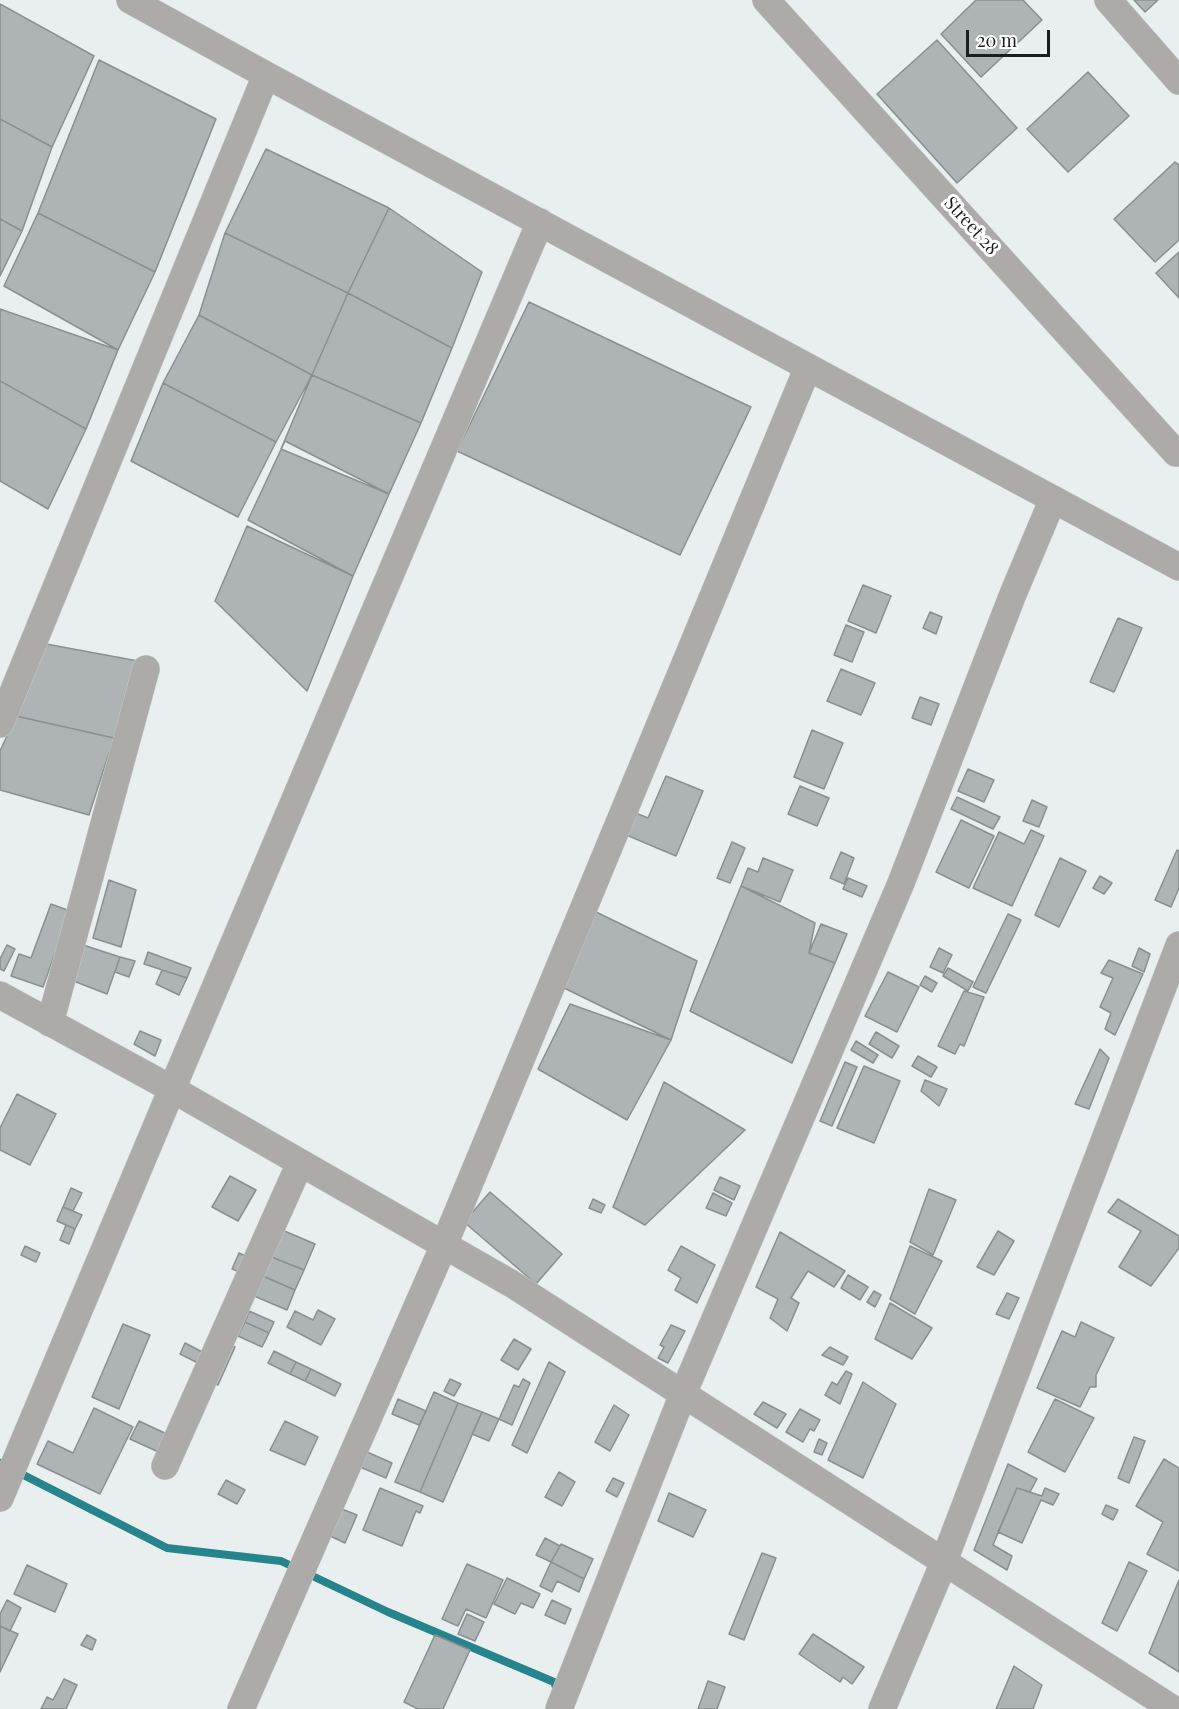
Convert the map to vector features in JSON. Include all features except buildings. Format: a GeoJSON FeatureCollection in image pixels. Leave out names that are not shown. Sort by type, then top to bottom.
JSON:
{"type":"FeatureCollection","features":[{"type":"Feature","properties":{"kind":"street"},"geometry":{"type":"LineString","coordinates":[[130,0],[1179,567]]}},
{"type":"Feature","properties":{"kind":"street","name":"Street 28"},"geometry":{"type":"LineString","coordinates":[[766,0],[1176,453]]}},
{"type":"Feature","properties":{"kind":"street"},"geometry":{"type":"LineString","coordinates":[[1108,0],[1179,81]]}},
{"type":"Feature","properties":{"kind":"street"},"geometry":{"type":"LineString","coordinates":[[0,724],[266,75]]}},
{"type":"Feature","properties":{"kind":"street"},"geometry":{"type":"LineString","coordinates":[[0,1498],[540,222]]}},
{"type":"Feature","properties":{"kind":"street"},"geometry":{"type":"LineString","coordinates":[[242,1709],[444,1245],[808,367]]}},
{"type":"Feature","properties":{"kind":"street"},"geometry":{"type":"LineString","coordinates":[[559,1709],[682,1394],[902,883],[1013,594],[1053,499]]}},
{"type":"Feature","properties":{"kind":"street"},"geometry":{"type":"LineString","coordinates":[[50,1023],[146,669]]}},
{"type":"Feature","properties":{"kind":"street"},"geometry":{"type":"LineString","coordinates":[[882,1709],[943,1561],[1179,945]]}},
{"type":"Feature","properties":{"kind":"street"},"geometry":{"type":"LineString","coordinates":[[0,995],[172,1089],[512,1284],[1173,1709]]}},
{"type":"Feature","properties":{"kind":"street"},"geometry":{"type":"LineString","coordinates":[[165,1466],[300,1163]]}},
{"type":"Feature","properties":{"kind":"waterway"},"geometry":{"type":"LineString","coordinates":[[0,1463],[167,1548],[281,1561],[388,1612],[554,1682],[558,1692]]}}]}
